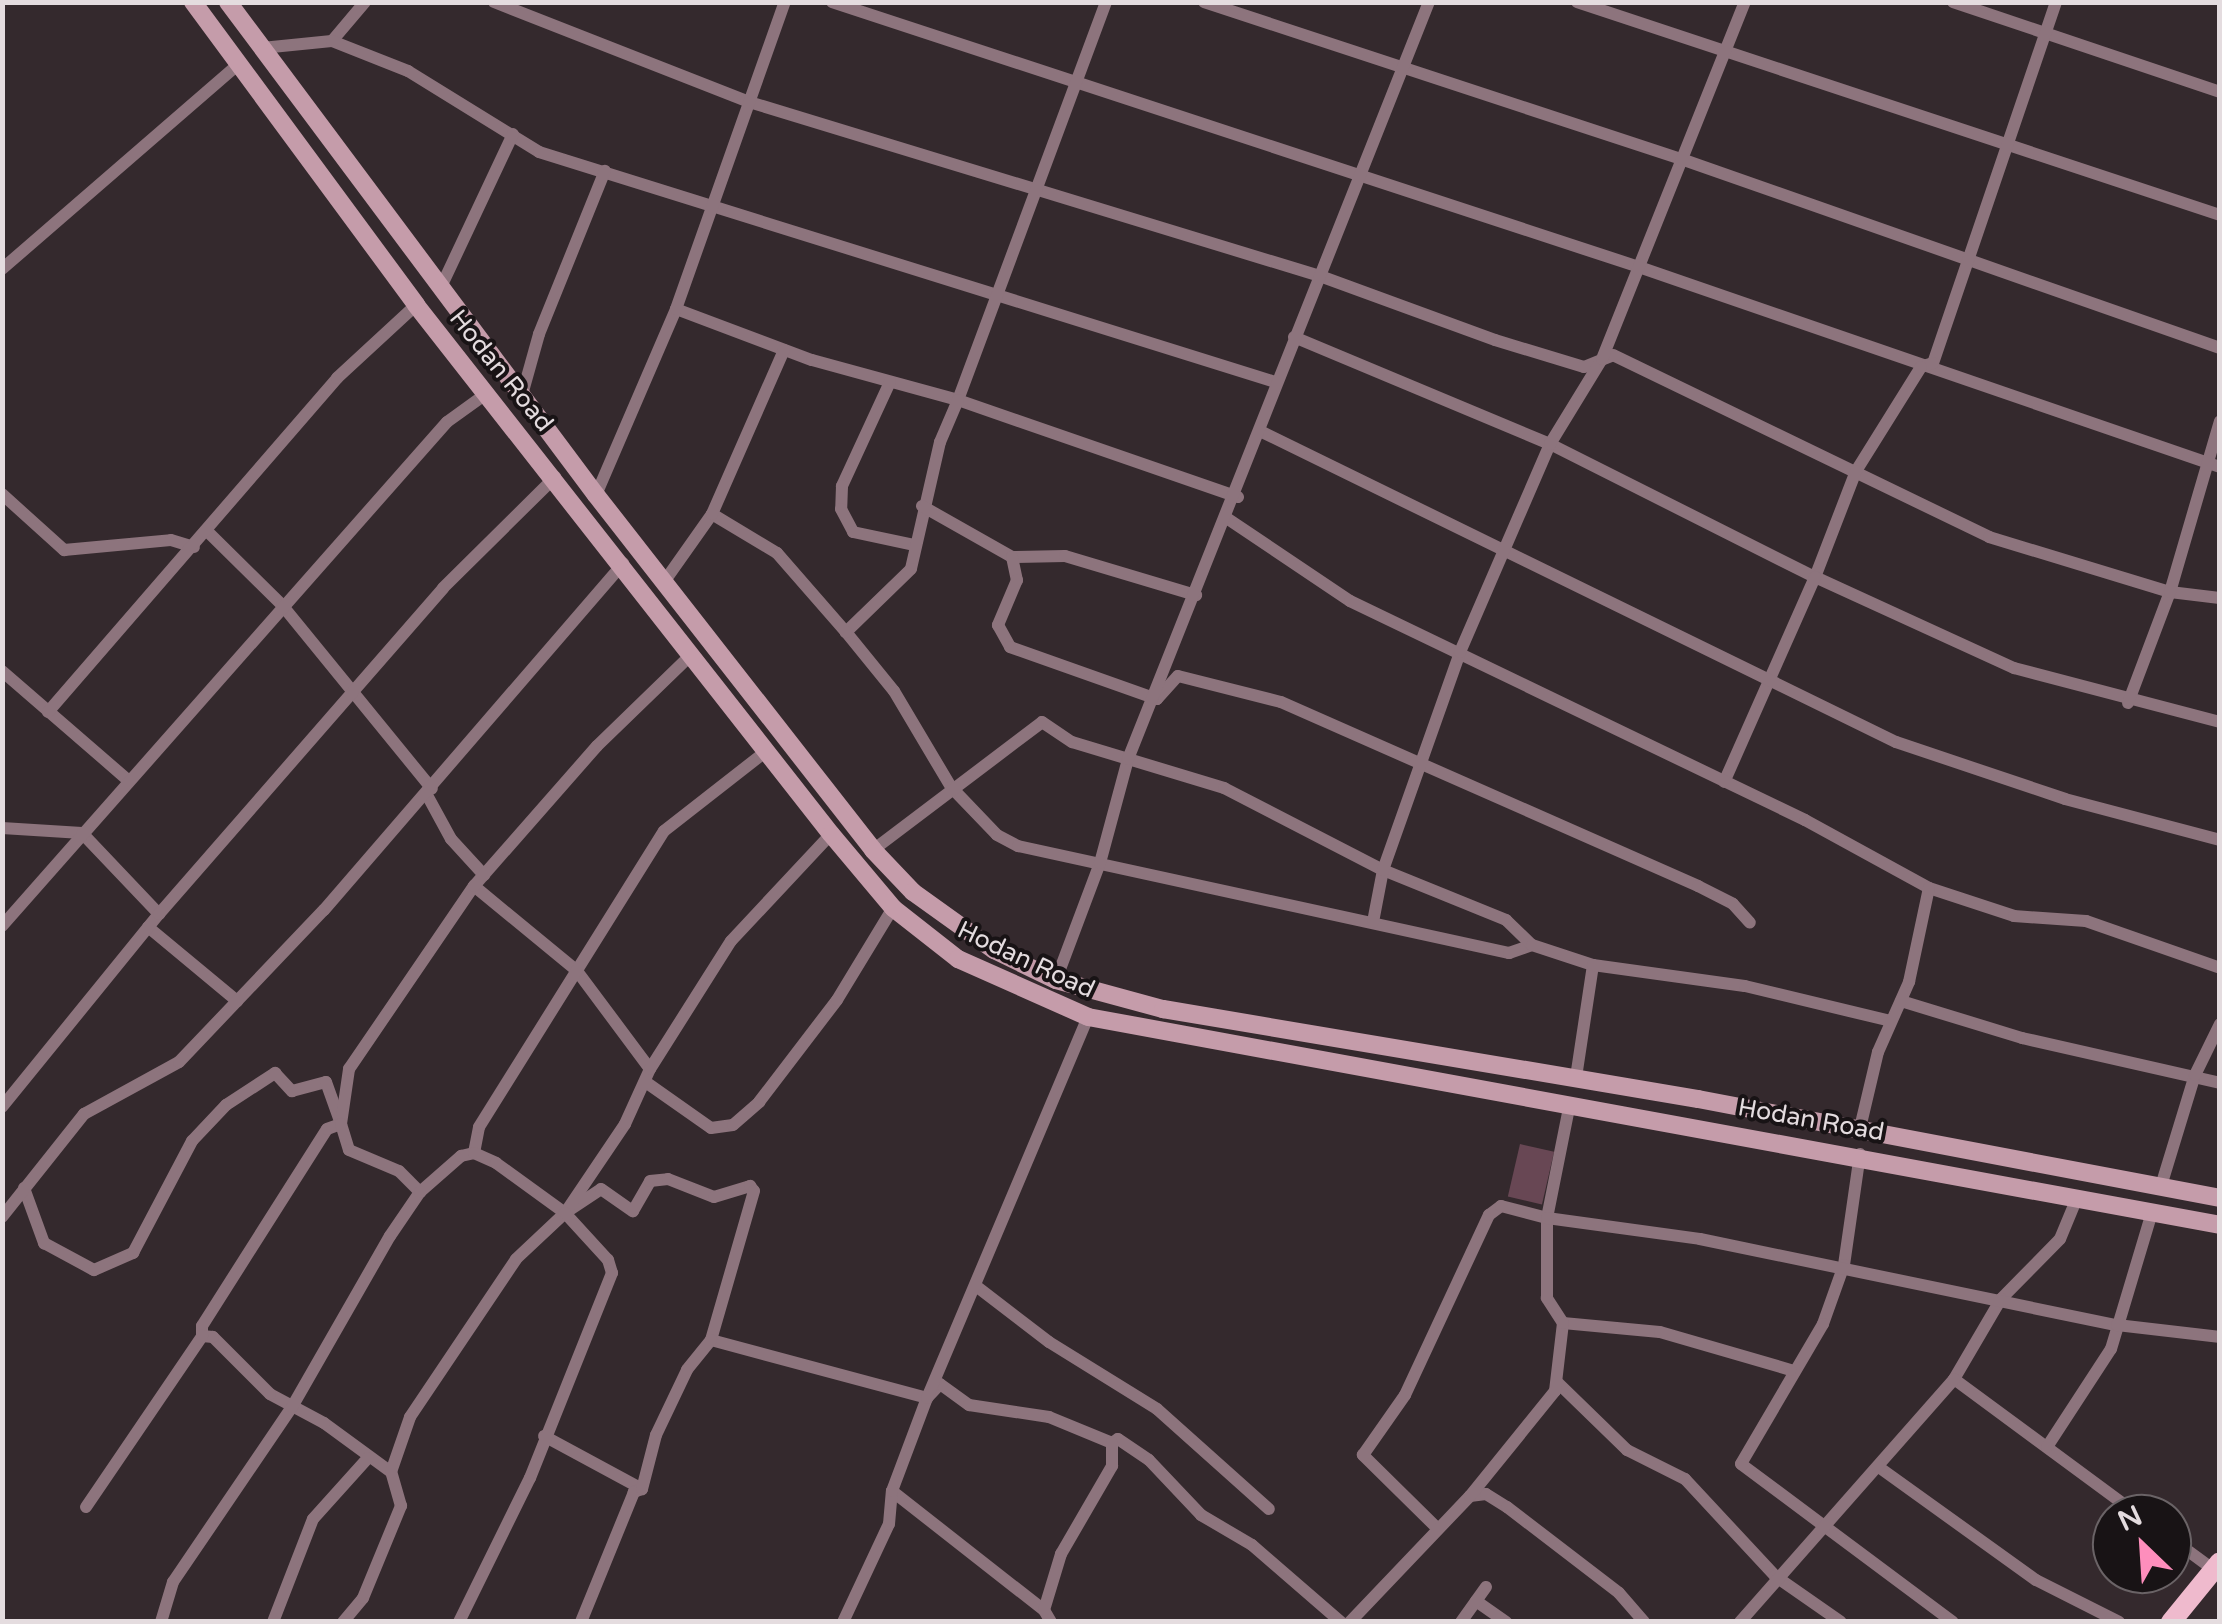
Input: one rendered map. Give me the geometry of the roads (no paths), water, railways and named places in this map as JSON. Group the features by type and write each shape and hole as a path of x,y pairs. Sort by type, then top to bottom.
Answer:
{"main road":[{"name":"Hodan Road","path":"193,2 416,305 623,562 765,752 893,908 958,959 1088,1017 1860,1154 2220,1225"},
{"name":"Hodan Road","path":"228,2 596,495 873,850 944,918 1056,980 1163,1009 1860,1128 2220,1198"},
{"path":"2170,1622 2217,1566"}],"street":[{"path":"332,41 364,2"},
{"path":"494,2 746,101 1320,276 1561,360 1584,367 1613,355 1988,537 2170,592 2220,598"},
{"path":"596,495 676,309 746,101 785,2"},
{"path":"832,2 1639,267 2220,467"},
{"path":"846,632 911,569 922,506 958,400 1106,2"},
{"path":"1204,2 1404,72 1684,160 2220,348"},
{"path":"1056,980 1100,863 1128,760 1238,497 1275,382 1362,176 1429,2"},
{"path":"1577,2 2220,214"},
{"path":"1373,922 1383,870 1424,765 1460,652 1550,444 1602,359 1729,53 1745,2"},
{"path":"1952,2 2220,92"},
{"path":"1724,782 1772,685 1856,471 1921,367 1932,363 2056,2"},
{"path":"262,48 332,41 408,71 540,152 1275,382"},
{"path":"2,270 240,62"},
{"path":"441,287 513,134"},
{"path":"522,395 539,334 605,171"},
{"path":"48,712 208,532 337,378 416,305"},
{"path":"676,309 784,350 958,400 1238,497"},
{"path":"1294,338 1550,444 1815,577 2014,668 2128,703 2220,722"},
{"path":"664,582 712,514 784,350"},
{"path":"890,382 842,486 841,509 853,532 914,545"},
{"path":"2,926 282,605 448,422 487,393"},
{"path":"2128,703 2170,592 2204,462 2220,421"},
{"path":"1260,431 1772,685 1943,762 2220,840"},
{"path":"2,1107 148,927 444,588 555,477"},
{"path":"2,494 64,550 171,540 194,548"},
{"path":"922,506 1012,557 1065,556 1196,595"},
{"path":"712,514 777,553 894,691 951,787 997,835 1018,846 1510,953 1532,945"},
{"path":"1228,519 1317,582 1930,888 2014,916 2086,921 2220,968"},
{"path":"208,532 282,605 429,792 451,839 479,880 577,971 648,1076 711,1128 732,1125 759,1102 836,1000 893,908"},
{"path":"1012,557 1016,580 998,625 1010,647 1157,698"},
{"path":"2,1217 84,1114 179,1062 237,1001 429,792 623,562"},
{"path":"341,1124 349,1069 479,880 597,746 692,654"},
{"path":"2,671 128,780"},
{"path":"1157,698 1178,676 1239,689 1424,765 1698,886 1734,904 1750,923"},
{"path":"873,850 951,787 1042,722 1072,742 1224,788 1383,870 1506,920 1532,945 1593,964 1745,986 1891,1021"},
{"path":"474,1153 479,1126 664,831 765,752"},
{"path":"2,828 82,833 160,914"},
{"path":"565,1213 731,941 831,834"},
{"path":"1860,1128 1930,888"},
{"path":"148,927 237,1001"},
{"path":"1576,1078 1593,964"},
{"path":"1900,1001 2022,1038 2220,1082"},
{"path":"843,1622 889,1524 892,1491 928,1398 1088,1017"},
{"path":"2161,1186 2195,1075 2220,1024"},
{"path":"24,1188 44,1243 94,1270 133,1253 192,1141 226,1105 275,1072 292,1091 326,1082 349,1150 399,1171 420,1192"},
{"path":"1350,1622 1436,1527 1470,1496 1557,1382 1563,1323 1547,1298 1547,1218 1570,1103"},
{"path":"86,1506 202,1336 222,1289 327,1130 341,1124"},
{"path":"162,1622 172,1582 292,1407 420,1192 441,1170 474,1153"},
{"path":"459,1622 612,1274 608,1260 565,1213 512,1172 474,1153"},
{"path":"1860,1154 1844,1265 1823,1324 1791,1370 1741,1464 1830,1525 1953,1622"},
{"path":"343,1622 362,1598 401,1506 391,1472 410,1417 516,1258 565,1213 601,1189 634,1211 650,1181 668,1179 714,1197 750,1186 754,1203 717,1302 710,1340 686,1370 656,1435 642,1489"},
{"path":"1740,1622 1775,1576 1830,1525 1954,1379 2001,1299 2060,1238 2078,1198"},
{"path":"1436,1527 1363,1455 1404,1395 1489,1215 1502,1206 1547,1218 1844,1265 2117,1325 2220,1337"},
{"path":"2048,1447 2111,1349 2152,1212"},
{"path":"976,1286 1050,1342 1157,1409 1268,1509"},
{"path":"1563,1323 1660,1332 1791,1370"},
{"path":"202,1336 214,1336 270,1394 391,1472"},
{"path":"710,1340 928,1398"},
{"path":"1954,1379 2110,1494"},
{"path":"1557,1382 1627,1450 1685,1479 1775,1576 1841,1622"},
{"path":"928,1398 940,1384 969,1406 1072,1422 1112,1442"},
{"path":"544,1436 642,1489"},
{"path":"1112,1442 1118,1439 1135,1448 1200,1515 1252,1545 1341,1622"},
{"path":"892,1491 1048,1616 1061,1554 1112,1466 1112,1442"},
{"path":"273,1622 312,1519 368,1458"},
{"path":"1880,1468 2036,1580 2119,1622"},
{"path":"581,1622 634,1492 642,1489"},
{"path":"1470,1496 1486,1494 1507,1507 1620,1592 1644,1622"},
{"path":"2192,1552 2217,1566"},
{"path":"1461,1622 1486,1587"},
{"path":"1476,1600 1506,1622"}]}
